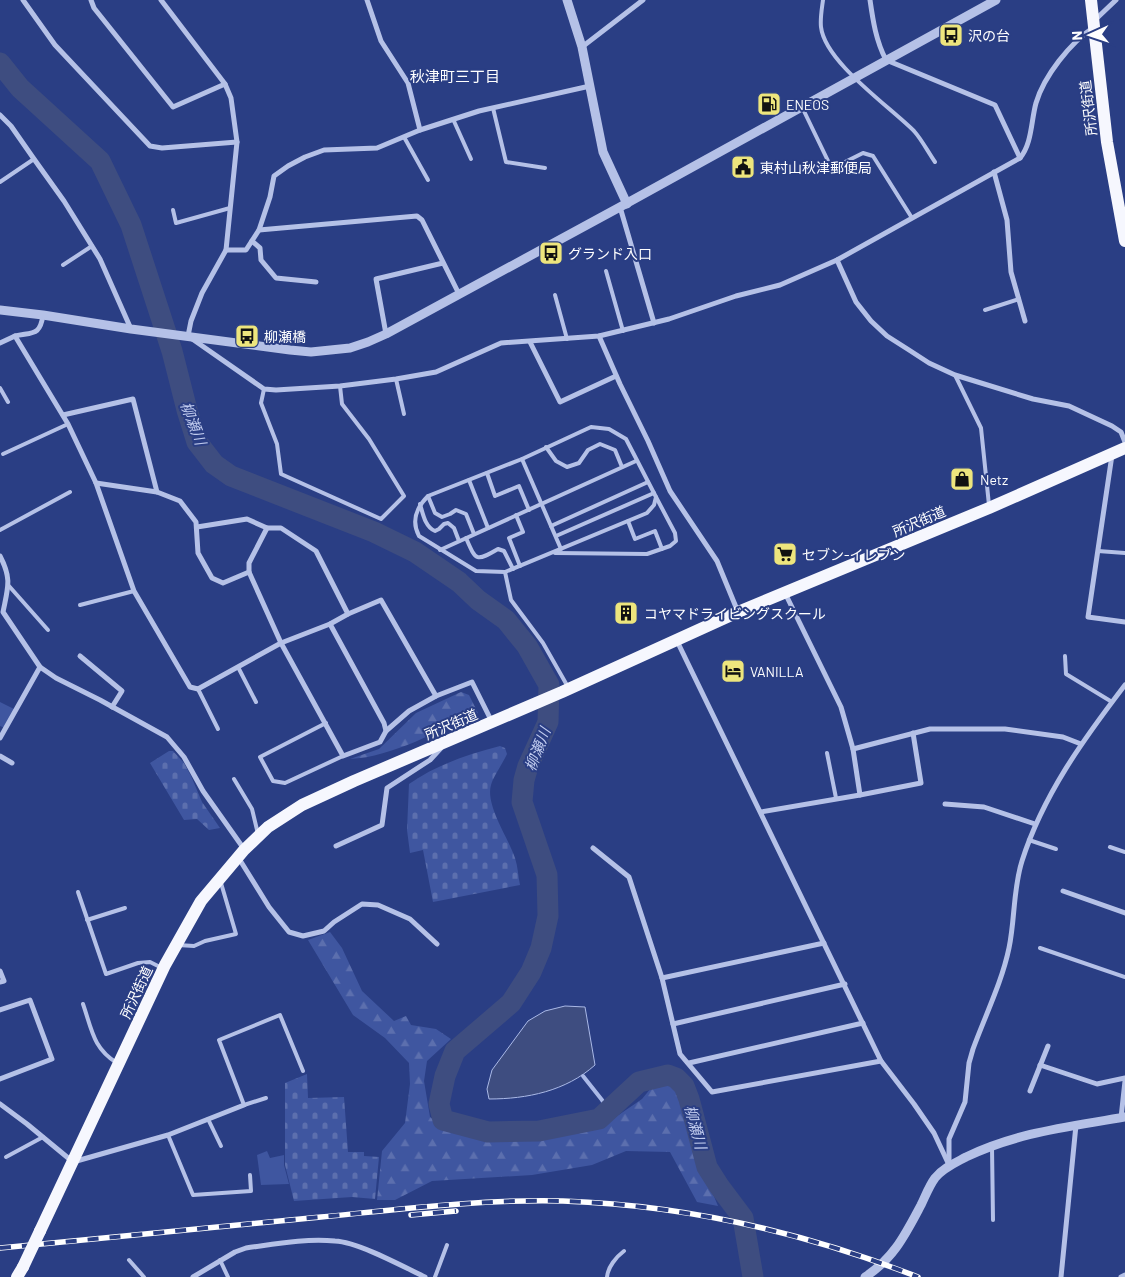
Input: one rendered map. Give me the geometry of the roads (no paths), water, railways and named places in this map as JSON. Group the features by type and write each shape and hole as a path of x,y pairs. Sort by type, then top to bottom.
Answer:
{"main road":[{"name":"所沢街道","path":"1091,0 1107,142 1125,240"},
{"name":"所沢街道","path":"20,1272 163,968 201,900 241,853 268,827 302,805 492,723 738,612 989,508 1125,448"}],"street":[{"path":"24,0 55,45 150,146 162,148 237,142"},
{"path":"91,0 94,8 173,107 224,84"},
{"path":"160,0 224,84 231,98 237,142 226,250 202,292 187,336"},
{"path":"367,0 381,41 408,83 420,130"},
{"path":"567,0 582,47 603,152 624,205 654,323"},
{"path":"632,0 634,6"},
{"path":"582,47 642,0"},
{"path":"870,0 879,46 886,60 995,105 1020,158"},
{"path":"0,310 311,352 350,348 386,334 459,295 996,0"},
{"path":"187,336 264,390 340,386 436,372 501,344 599,336 623,331 654,323 736,296 780,285 837,260 1020,158 1026,152 1037,102 1049,75 1116,0"},
{"path":"226,250 246,250 259,230 270,197 274,176 305,157 324,150 378,148 420,130 453,119 590,86"},
{"path":"0,115 11,126 92,246 133,329"},
{"path":"994,172 1007,220 1011,272 1025,321"},
{"path":"259,230 416,216 422,220 459,295"},
{"path":"252,241 260,248 261,260 276,278 316,282"},
{"path":"837,260 856,302 871,321 887,336 908,350 929,363 955,375 1033,399 1069,406 1112,426 1121,432 1125,442"},
{"path":"386,334 376,279 443,264"},
{"path":"0,344 14,336 38,331 42,326 43,315"},
{"path":"14,336 68,424 96,483 134,591 190,687 198,689 280,644 330,624 381,600 436,696"},
{"path":"599,336 670,491 717,561 738,612"},
{"path":"530,342 560,402 616,376"},
{"path":"63,415 133,399 157,492"},
{"path":"1112,453 1088,617 1125,622"},
{"path":"96,483 157,492 180,501 196,522 198,553 212,578 222,583 249,572"},
{"path":"197,527 248,519 267,528 281,528 316,551 348,614"},
{"path":"267,528 249,563 249,572 280,644 343,756 380,742 386,731 409,710 436,696 472,682 492,723"},
{"path":"0,556 8,572 9,586 3,612 40,667 56,678 168,737 184,757 241,853 269,907 289,932 303,936 324,931 334,922 362,904 378,905 410,919 437,944"},
{"path":"785,593 841,707 853,749 860,795"},
{"path":"330,624 384,723 386,731"},
{"path":"677,640 881,1061 934,1133 949,1165"},
{"path":"80,656 122,691 112,707"},
{"path":"0,738 40,667"},
{"path":"949,1165 950,1139 965,1102 971,1056 1006,960 1021,864 1029,840 1046,801 1081,744 1125,685"},
{"path":"853,749 930,729 1006,729 1063,737 1081,744"},
{"path":"761,812 921,783 914,733"},
{"path":"336,846 382,825 387,788 430,760 447,742"},
{"path":"0,756 12,763"},
{"path":"945,804 984,806 1035,824"},
{"path":"593,848 629,878 662,978 680,1054 689,1062 712,1092 881,1061"},
{"path":"1063,891 1125,913"},
{"path":"662,978 824,943"},
{"path":"0,971 4,981 0,982"},
{"path":"673,1024 844,984"},
{"path":"0,1010 30,1000 52,1059 0,1079"},
{"path":"689,1062 863,1023"},
{"path":"1030,1091 1048,1046"},
{"path":"866,1277 891,1256 904,1237 934,1178 949,1165 992,1145 1024,1135 1123,1117 1125,1080 1097,1084 1040,1065"},
{"path":"0,1104 43,1136 73,1162 168,1135 244,1105"},
{"path":"1061,1277 1076,1125"},
{"path":"194,1277 220,1260 246,1248 320,1240 352,1244 425,1277"},
{"path":"1121,1277 1125,1275"}],"lane":[{"path":"823,0 821,28 826,41 838,60 854,78 915,132 935,162"},
{"path":"802,106 830,165 839,165 863,153 873,156 912,218"},
{"path":"493,108 506,162 545,168"},
{"path":"453,119 471,160"},
{"path":"404,137 428,180"},
{"path":"0,182 34,159"},
{"path":"173,210 176,223 230,208"},
{"path":"63,265 92,246"},
{"path":"606,271 623,331"},
{"path":"555,295 567,339"},
{"path":"985,310 1019,299"},
{"path":"955,375 981,428 989,508"},
{"path":"396,379 404,414"},
{"path":"264,390 261,403 276,444 281,474 381,519 404,496 369,439 342,404 340,386"},
{"path":"0,388 8,402"},
{"path":"3,454 68,424"},
{"path":"552,553 647,554 670,546 676,541 675,533 626,439 609,429 591,427 546,448 428,496 420,504 415,521 415,529 424,540 476,571 505,572 647,513 654,505 655,495"},
{"path":"546,448 556,461 567,467 579,463 588,450 600,444 615,450 622,467"},
{"path":"522,458 561,549"},
{"path":"440,550 636,461"},
{"path":"486,473 495,496 519,486 529,510"},
{"path":"469,480 488,528"},
{"path":"551,526 648,482"},
{"path":"0,530 70,492"},
{"path":"556,536 655,495"},
{"path":"428,496 435,513 442,517 456,510 466,514 474,534"},
{"path":"420,504 427,526 435,531 448,523 454,528 459,541"},
{"path":"516,515 523,532 509,538 520,566"},
{"path":"628,521 635,539 655,531 662,549"},
{"path":"466,538 472,553 476,557 483,558 498,549 504,551 513,569"},
{"path":"1098,551 1125,553"},
{"path":"505,572 511,600 543,643 566,690"},
{"path":"9,586 48,630"},
{"path":"80,605 134,591"},
{"path":"1065,656 1066,674 1112,702"},
{"path":"238,667 256,702"},
{"path":"198,689 218,730"},
{"path":"326,723 260,757 273,780 285,783 343,756"},
{"path":"827,753 836,798"},
{"path":"234,778 252,809 258,837"},
{"path":"1029,840 1056,849"},
{"path":"1110,847 1125,852"},
{"path":"176,945 194,946 205,940 236,934 220,878"},
{"path":"78,892 106,974 138,963 150,962 163,968"},
{"path":"87,920 125,908"},
{"path":"1040,948 1125,977"},
{"path":"83,1004 98,1046 106,1056 119,1065"},
{"path":"266,1098 244,1105 219,1040 280,1015 303,1071"},
{"path":"208,1119 221,1146"},
{"path":"168,1135 193,1194 251,1191 250,1175"},
{"path":"6,1157 43,1136"},
{"path":"992,1145 993,1220"},
{"path":"435,1277 447,1245"},
{"path":"607,1277 608,1270 620,1254 624,1252"},
{"path":"130,1260 144,1277"},
{"path":"220,1260 228,1277"}],"waterway":[{"name":"柳瀬川","path":"0,63 20,88 100,161 131,225 172,351 197,442 214,464 231,476 374,532 415,552 459,582 478,600 506,620 527,646 549,685 548,722 528,766 524,780 522,802 547,875 548,916 541,948 531,972 511,1003 455,1051 445,1076 439,1104 443,1120 488,1132 539,1131 599,1119 639,1082 668,1075 676,1078 684,1086 689,1099 707,1167 743,1218 753,1277"},
{"path":"583,1076 602,1100 608,1111"}],"railway":[{"path":"0,1248 442,1205 563,1201 654,1208 744,1224 832,1247 918,1277"},
{"path":"411,1215 456,1211"}],"place":[{"name":"沢の台","path":"951,35"},
{"name":"ENEOS","path":"769,104"},
{"name":"東村山秋津郵便局","path":"743,167"},
{"name":"グランド入口","path":"551,253"},
{"name":"柳瀬橋","path":"247,336"},
{"name":"Netz","path":"962,479"},
{"name":"セブン-イレブン","path":"785,554"},
{"name":"コヤマドライビングスクール","path":"626,613"},
{"name":"VANILLA","path":"733,671"}],"district":[{"name":"秋津町三丁目","path":"455,76"}]}
